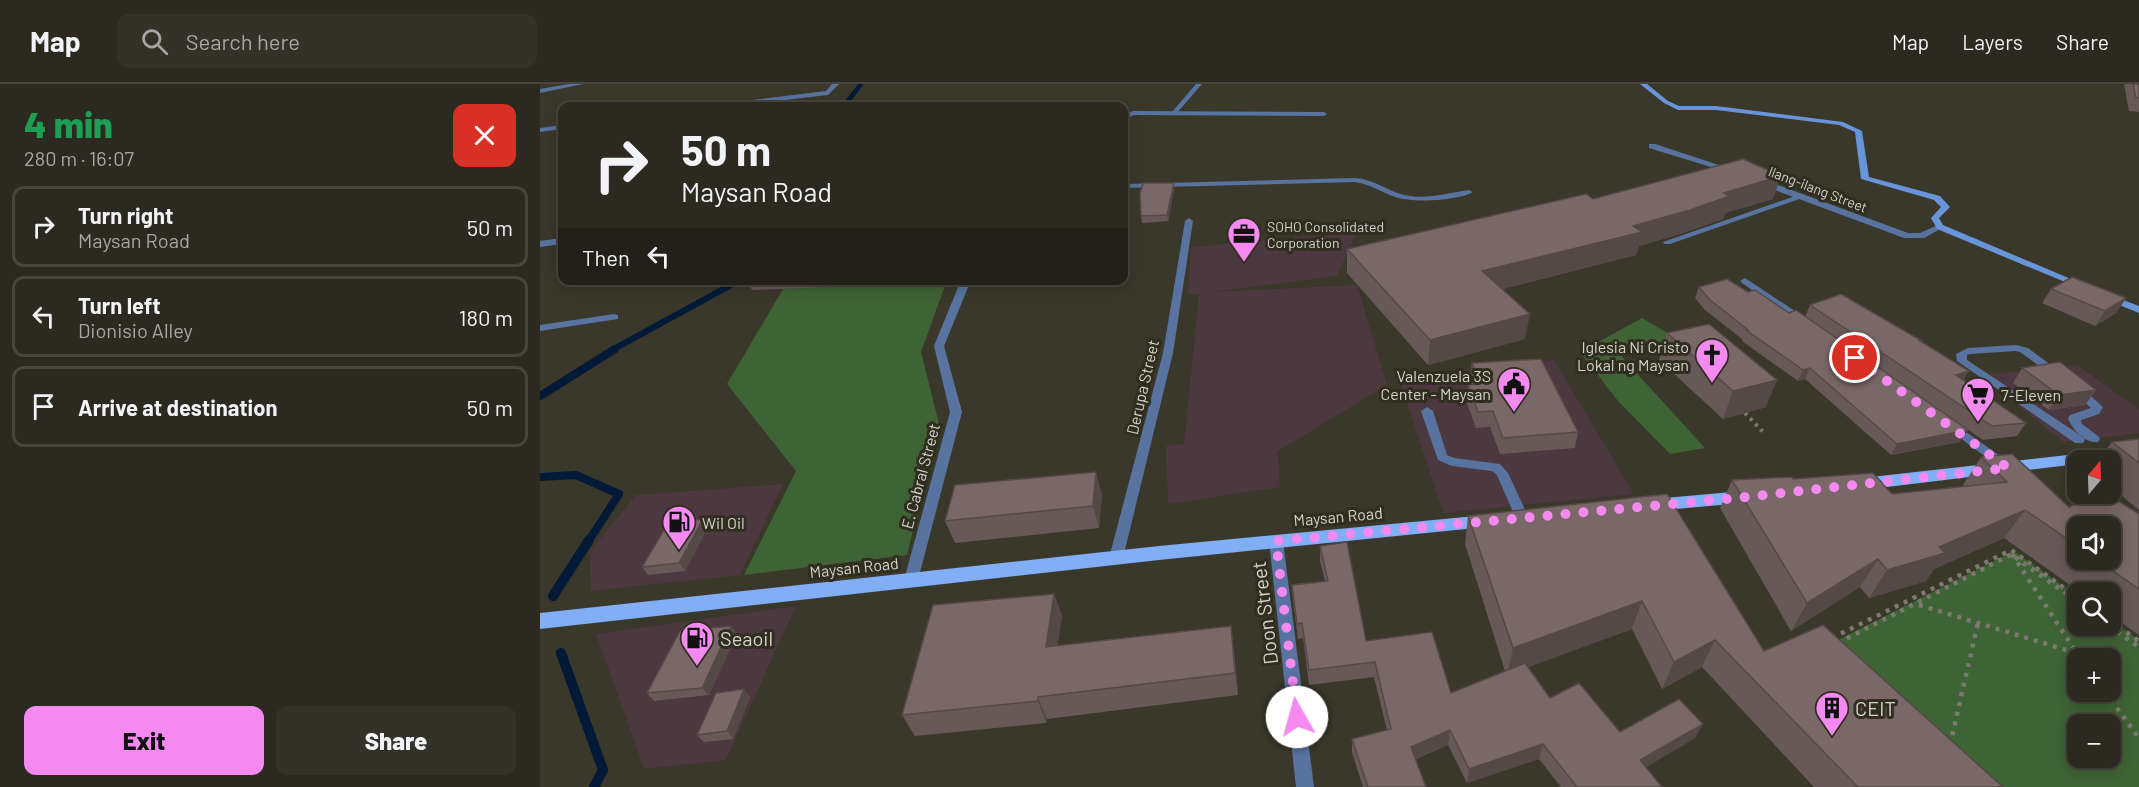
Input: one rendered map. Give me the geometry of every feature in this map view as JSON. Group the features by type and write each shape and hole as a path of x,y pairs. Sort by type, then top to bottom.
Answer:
{"main road":[{"path":"1847,486 2139,452"},
{"path":"1637,507 1763,495"},
{"name":"Maysan Road","path":"540,621 1276,541 1542,516"}],"street":[{"path":"540,91 580,84"},
{"path":"753,102 828,93 836,84"},
{"path":"1174,114 1199,84"},
{"name":"Ilang-ilang Street","path":"1643,84 1666,102 1678,108 1716,108 1772,114 1841,123 1852,127 1858,131 1864,177 1872,182 1937,198 1946,207 1935,218 1940,227 1921,236 1907,236 1760,181"},
{"path":"1128,114 1324,114"},
{"path":"540,130 558,128"},
{"path":"1652,146 1737,173"},
{"path":"1128,186 1355,180 1370,182 1396,195 1413,198 1469,192"},
{"path":"1667,242 1801,197"},
{"name":"Derupa Street","path":"1116,558 1168,352 1189,221"},
{"path":"1940,227 2085,288"},
{"path":"540,244 558,242"},
{"path":"1745,280 1812,328"},
{"name":"E. Cabral Street","path":"911,580 956,412 939,346 964,285"},
{"path":"2096,292 2139,310"},
{"path":"540,328 614,317"},
{"path":"2079,440 1962,361 1961,354 1968,351 2010,347 2024,350 2072,385 2097,407 2095,411 2073,418 2077,426 2094,439"},
{"path":"1427,411 1442,457 1452,462 1496,467 1502,473 1522,518"},
{"path":"1946,422 2008,468"},
{"name":"Doon Street","path":"1276,541 1305,787"}],"path":[{"path":"1745,413 1764,433"},
{"path":"1821,644 2011,550 2067,590"},
{"path":"2012,554 2067,594"},
{"path":"1833,646 2012,554"},
{"path":"2012,554 2073,648"},
{"path":"1918,604 2067,650"},
{"path":"1950,747 1978,623"},
{"path":"2121,629 2139,642"},
{"path":"2121,634 2139,647"},
{"path":"2112,702 2139,738"}],"shaded area":[{"path":"1357,232 1337,276 1211,292 1357,285 1387,385 1278,451 1280,487 1168,504 1166,446 1184,444 1199,294 1188,294 1191,247"},
{"path":"1554,360 1634,494 1443,513 1399,378"},
{"path":"2077,365 2139,409 2139,433 2063,442 1981,375"},
{"path":"783,484 740,575 591,591 590,551 636,495"},
{"path":"796,606 726,760 644,769 596,634"}],"green space":[{"path":"945,285 921,352 939,424 907,555 744,575 796,471 727,384 783,289"},
{"path":"1642,318 1681,341 1629,351 1622,357 1705,448 1670,454 1618,401 1580,352"},
{"path":"2014,551 2067,589 2067,636 2121,636 2121,627 2139,640 2139,787 1963,787 1816,651"}],"building":[{"path":"2133,84 2139,84 2139,98 2136,98"},
{"path":"1743,159 1781,176 1724,193 1730,196 1690,210 1633,226 1642,232 1482,271 1530,314 1430,340 1347,249 1586,194 1593,199"},
{"path":"1143,183 1174,183 1167,215 1141,216 1140,193"},
{"path":"2072,277 2126,298 2105,311 2051,289"},
{"path":"1727,279 1748,292 1755,290 1789,313 1796,310 1968,430 1897,444 1810,368 1803,370 1746,330 1748,330 1709,299 1699,287"},
{"path":"1841,294 1969,371 1956,375 2026,423 1992,426 1810,305"},
{"path":"1709,324 1777,380 1733,391 1667,333"},
{"name":"Valenzuela 3S Center - Maysan","path":"1541,359 1578,432 1503,438 1493,411 1478,412 1468,385 1480,384 1472,363"},
{"path":"2060,362 2096,390 2059,395 2022,368"},
{"path":"2139,439 2139,463 2112,442"},
{"path":"2012,454 2069,507 2075,504 2121,503 2139,514 2139,589 2111,570 2121,570 2121,516 2067,516 2067,539 2025,510 1939,547 1945,553 1887,570 1878,559 1807,603 1732,480 1792,477 1793,479 1873,473 1892,494 2007,482 1981,457"},
{"path":"1096,472 1093,506 945,521 955,485"},
{"path":"1667,494 1764,651 1823,625 2003,787 1858,787 1715,640 1674,662 1642,601 1513,648 1468,516"},
{"path":"703,519 679,563 642,567 668,523"},
{"path":"1347,542 1366,641 1432,632 1451,693 1525,663 1550,698 1579,683 1620,732 1679,699 1703,724 1640,760 1662,787 1577,787 1543,744 1469,769 1450,730 1411,747 1426,787 1368,787 1352,739 1391,729 1375,662 1309,670 1302,623 1297,624 1292,585 1328,581 1320,546"},
{"path":"1054,594 1046,647 1231,626 1235,673 1038,697 1038,701 902,715 933,605"},
{"name":"Seaoil","path":"731,626 702,688 647,693 680,631"},
{"path":"744,689 727,731 697,735 716,693"}],"waterway":[{"path":"847,102 861,84"},
{"path":"612,350 731,285"},
{"path":"540,396 615,349"},
{"path":"540,477 576,475 619,494 588,542"},
{"path":"553,596 589,540"},
{"path":"561,653 603,770 594,787"}],"place":[{"name":"SOHO Consolidated Corporation","path":"1244,263"},
{"name":"Iglesia Ni Cristo Lokal ng Maysan","path":"1712,384"},
{"name":"Valenzuela 3S Center - Maysan","path":"1514,413"},
{"name":"7-Eleven","path":"1978,423"},
{"name":"Wil Oil","path":"679,551"},
{"name":"Seaoil","path":"697,667"},
{"name":"CEIT","path":"1832,737"}],"route":[{"path":"1297,717 1276,541 1737,498 2008,468 1855,358"}]}
